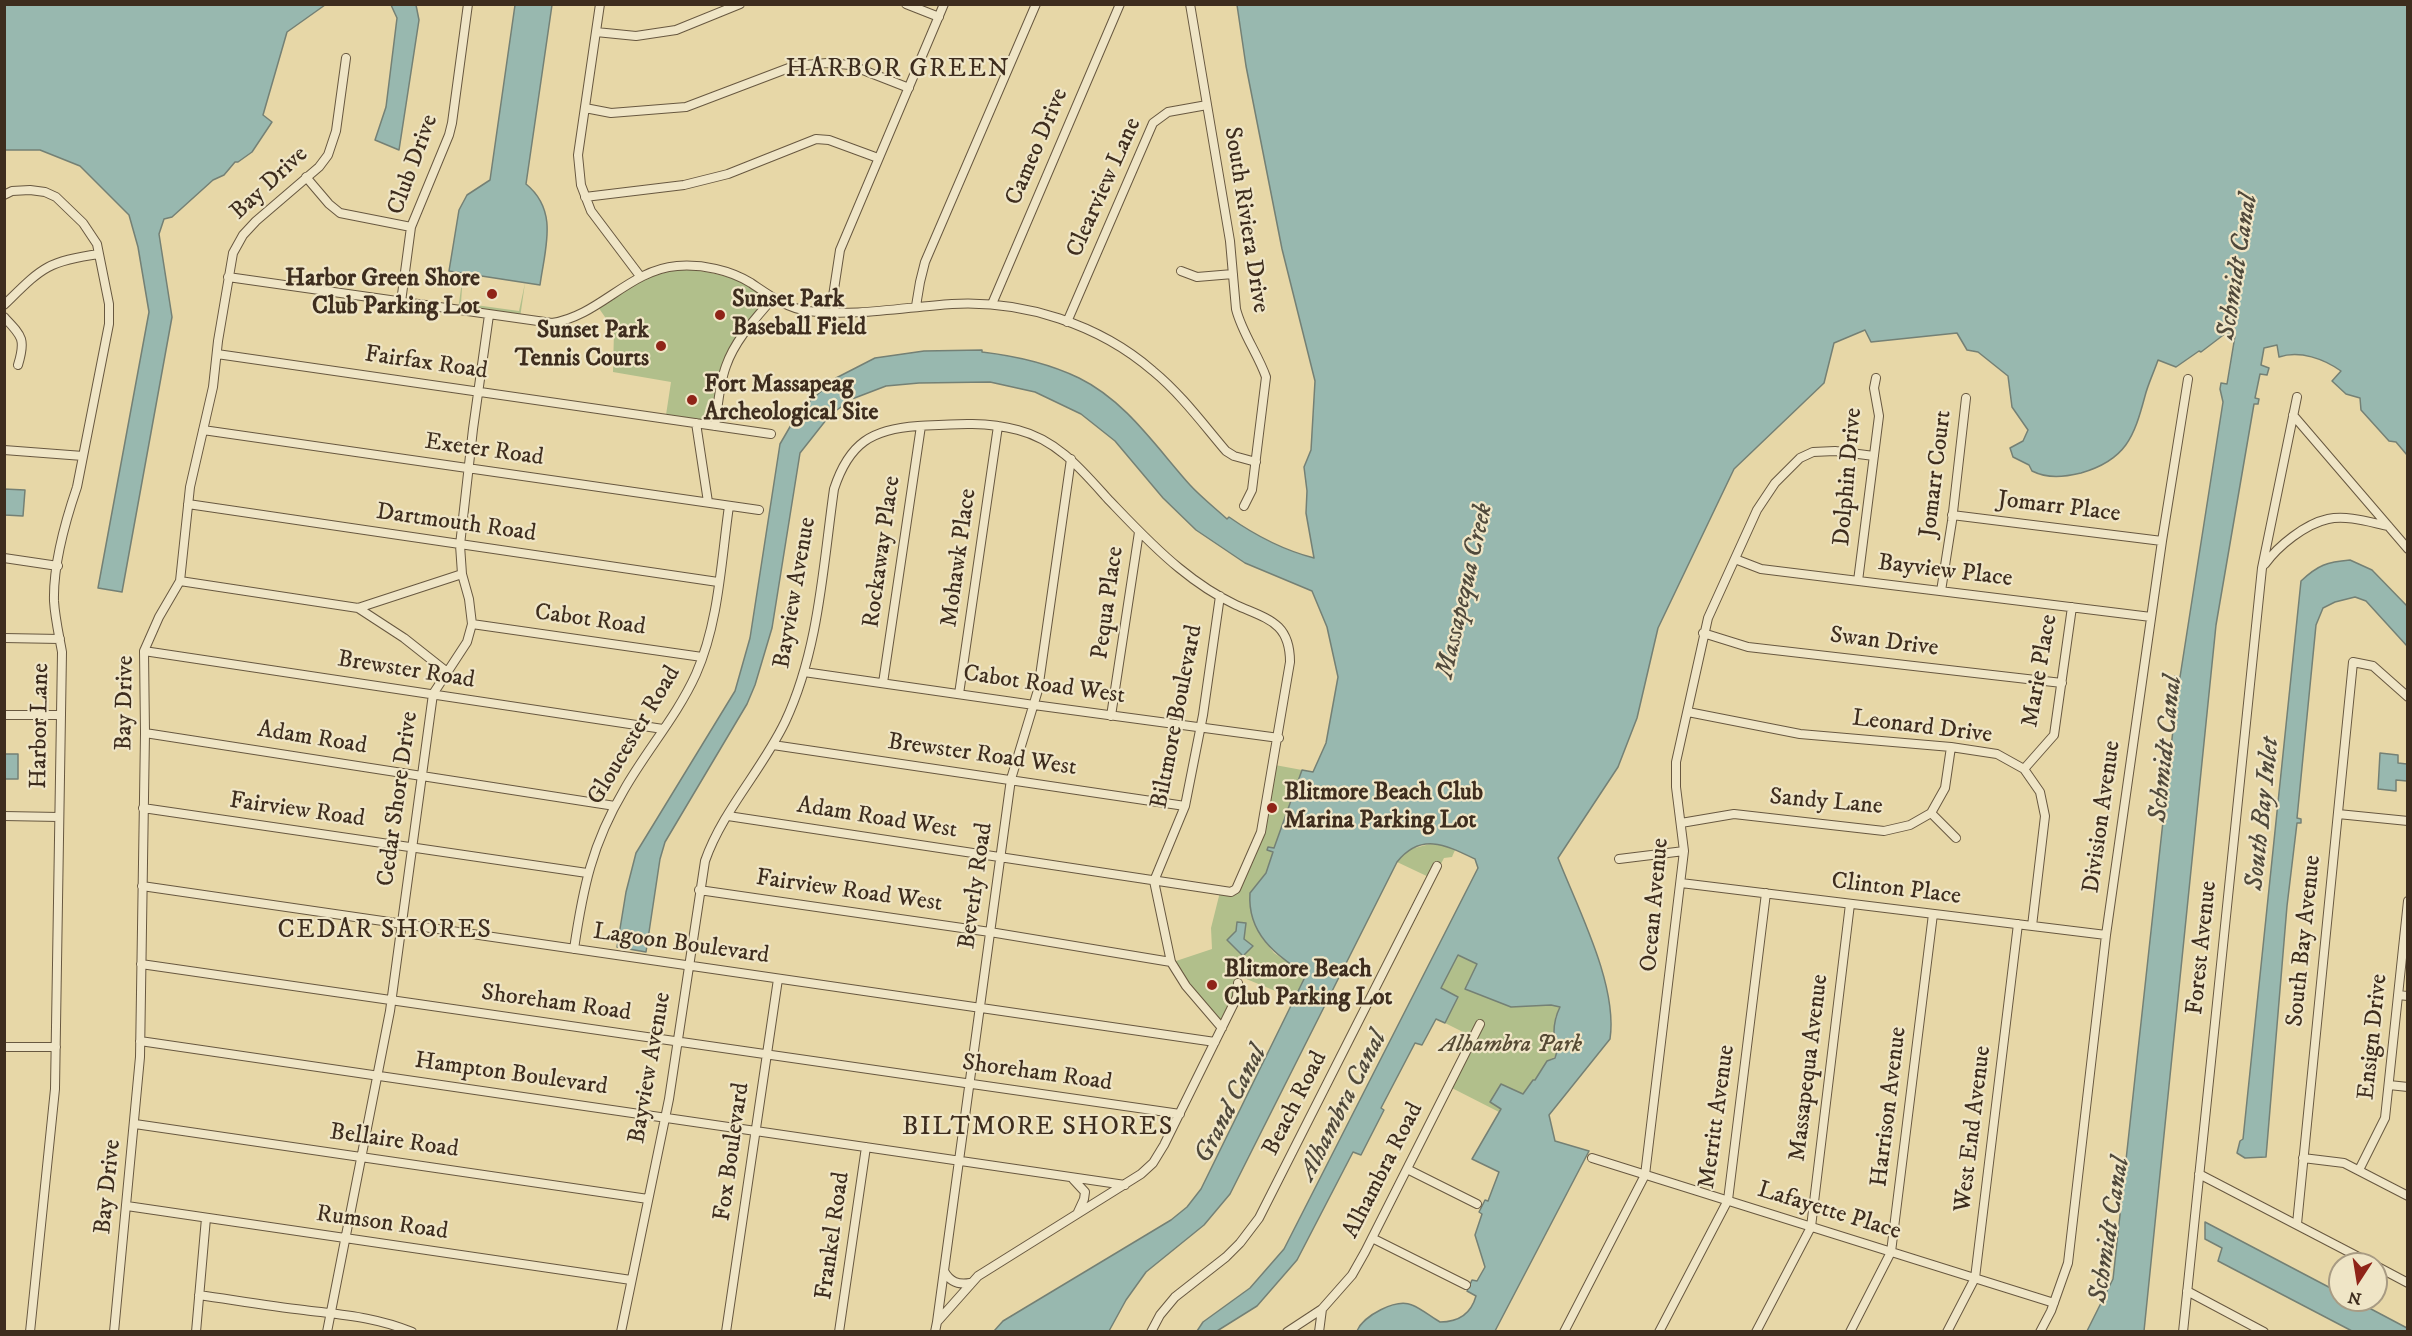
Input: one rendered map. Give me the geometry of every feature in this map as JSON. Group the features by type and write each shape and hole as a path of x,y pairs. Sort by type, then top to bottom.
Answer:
{"street":[{"name":"Club Drive","path":"401,302 411,227 449,135 468,4"},
{"path":"600,4 578,155 581,185 591,211 640,276"},
{"path":"596,32 636,36 676,30 740,4"},
{"path":"906,4 939,17"},
{"path":"835,313 833,296 840,250 944,4"},
{"path":"916,306 926,262 1036,4"},
{"name":"Cameo Drive","path":"992,304 1120,4"},
{"name":"South Riviera Drive","path":"1190,4 1230,241 1238,320 1262,364 1266,377 1252,490 1244,506"},
{"name":"Bay Drive","path":"114,1332 135,1124 140,1041 145,733 144,651 159,617 180,581 190,487 213,387 233,253 243,235 324,161 332,146 336,131 346,58"},
{"path":"585,108 611,113 686,106 794,66 827,63 850,65 909,88"},
{"name":"Clearview Lane","path":"1067,322 1153,123 1168,111 1207,105"},
{"path":"585,197 684,185 728,174 816,139 829,140 878,158"},
{"path":"306,177 329,204 340,213 411,227"},
{"name":"Harbor Lane","path":"4,195 12,191 45,192 56,197 93,235 99,254 109,313 77,487 69,511 58,566 54,600 60,639 61,715 55,1089 30,1332"},
{"path":"4,305 35,275 49,265 99,254"},
{"path":"228,278 543,323 559,322 584,312 640,276 679,266 709,267 749,282 773,298 798,310 835,313 916,306 992,304 1042,313 1103,336 1134,356 1174,391 1226,451 1234,456 1256,462"},
{"path":"1181,272 1197,277 1233,274"},
{"path":"715,426 721,386 729,359 739,339 773,298"},
{"path":"472,624 470,599 462,574 460,545 489,315"},
{"path":"4,317 22,338 23,351 18,365"},
{"name":"Fairfax Road","path":"217,354 771,434"},
{"name":"Dolphin Drive","path":"1858,581 1879,416 1874,388 1876,378"},
{"name":"Division Avenue","path":"2052,1307 2068,1263 2106,935 2162,541 2188,379"},
{"name":"Forest Avenue","path":"2183,1332 2262,568 2297,397"},
{"name":"Jomarr Court","path":"1941,591 1966,398"},
{"path":"2294,415 2408,549"},
{"path":"696,423 708,502"},
{"name":"Bayview Avenue","path":"621,1332 664,1117 699,890 710,849 773,745 793,704 804,672 813,630 834,489 840,471 855,450 876,434 895,428 971,423 1018,430 1040,438 1057,447 1071,459 1139,532 1179,568 1220,596 1271,620 1281,629 1288,640 1290,662 1279,738 1261,832 1233,892"},
{"name":"Rockaway Place","path":"883,683 921,426"},
{"name":"Mohawk Place","path":"959,694 998,426"},
{"name":"Exeter Road","path":"203,430 759,510"},
{"path":"4,450 83,456"},
{"name":"Ocean Avenue","path":"1564,1332 1646,1175 1684,851 1675,775 1703,633 1764,498 1775,483 1800,458 1822,450 1874,456"},
{"name":"Beverly Road","path":"937,1322 1011,779 1038,690 1071,459"},
{"name":"Dartmouth Road","path":"188,504 718,582"},
{"name":"Gloucester Road","path":"574,949 587,873 600,837 615,806 685,696 702,657 714,618 729,506"},
{"name":"Jomarr Place","path":"1952,515 2162,541"},
{"path":"2262,568 2277,548 2301,532 2328,519 2355,519 2388,526"},
{"name":"Pequa Place","path":"1112,716 1139,532"},
{"path":"4,558 58,566"},
{"name":"Bayview Place","path":"1735,559 1761,569 2151,617"},
{"path":"358,608 462,574"},
{"path":"180,581 358,608 404,638 447,672"},
{"name":"Biltmore Boulevard","path":"1154,881 1185,806 1200,727 1220,596"},
{"name":"Marie Place","path":"2024,769 2054,735 2072,607"},
{"name":"Cabot Road","path":"472,624 702,657"},
{"name":"Cedar Shore Drive","path":"327,1332 392,1000 433,694 466,642 472,624"},
{"name":"Swan Drive","path":"1703,633 1748,647 2062,683"},
{"path":"4,638 60,639"},
{"name":"Brewster Road","path":"144,651 663,729"},
{"name":"South Bay Avenue","path":"2297,1224 2353,662 2373,666 2408,697"},
{"name":"Cabot Road West","path":"804,672 1279,738"},
{"name":"Leonard Drive","path":"1688,712 1800,734 1951,747 1997,754 2024,769 2040,792 2045,816 2032,926"},
{"path":"4,715 61,715"},
{"name":"Adam Road","path":"145,733 615,806"},
{"name":"Brewster Road West","path":"773,745 1185,806"},
{"path":"1951,747 1945,788 1931,813 1956,838"},
{"name":"Fairview Road","path":"143,808 587,873"},
{"name":"Sandy Lane","path":"1682,823 1734,814 1884,831 1910,825 1931,813"},
{"path":"2338,814 2408,821"},
{"path":"4,816 59,817"},
{"name":"Adam Road West","path":"728,816 1233,892"},
{"path":"1619,860 1684,851"},
{"name":"Beach Road","path":"1151,1332 1160,1315 1175,1297 1226,1257 1245,1238 1259,1218 1437,866"},
{"path":"1154,881 1171,962 1186,986 1222,1028"},
{"name":"Clinton Place","path":"1681,883 2106,935"},
{"name":"Lagoon Boulevard","path":"142,886 1215,1042"},
{"name":"Fairview Road West","path":"699,890 990,932 1171,962"},
{"name":"Merritt Avenue","path":"1659,1332 1728,1200 1766,893"},
{"name":"Ensign Drive","path":"2359,1170 2385,1119 2407,903"},
{"name":"Massapequa Avenue","path":"1756,1332 1811,1227 1850,904"},
{"name":"Harrison Avenue","path":"1850,1332 1891,1252 1933,914"},
{"name":"West End Avenue","path":"1947,1332 1976,1278 2018,924"},
{"name":"Shoreham Road","path":"141,964 1180,1114"},
{"name":"Fox Boulevard","path":"726,1332 778,979"},
{"path":"935,1332 937,1322 978,1276 1125,1185 1153,1163 1180,1114 1237,997 1238,982"},
{"path":"2398,995 2408,996"},
{"name":"Alhambra Road","path":"1287,1332 1322,1309 1352,1275 1480,1024"},
{"name":"Hampton Boulevard","path":"140,1041 1125,1185"},
{"path":"4,1047 56,1047"},
{"path":"2389,1085 2408,1087"},
{"name":"Bellaire Road","path":"135,1124 648,1199"},
{"name":"Frankel Road","path":"840,1332 866,1147"},
{"name":"Lafayette Place","path":"1592,1158 1976,1278 2052,1307"},
{"path":"2303,1158 2340,1162 2408,1196"},
{"path":"1407,1169 1477,1204"},
{"path":"2199,1174 2350,1252"},
{"path":"1072,1178 1085,1192 1078,1213"},
{"name":"Rumson Road","path":"127,1206 631,1280"},
{"path":"196,1332 206,1218"},
{"path":"1372,1238 1466,1285"},
{"path":"944,1271 950,1280 956,1283 970,1283"},
{"path":"2388,1272 2408,1283"},
{"path":"2187,1292 2264,1332"},
{"path":"199,1295 388,1322 412,1332"},
{"path":"2040,1332 2052,1307"},
{"path":"1319,1332 1322,1309"}],"green space":[{"path":"680,269 737,280 769,298 733,342 722,366 712,419 709,421 666,415 671,382 613,372 614,330 598,307 640,279"},
{"path":"463,274 461,303 519,311 525,283 520,318 458,310"},
{"path":"1275,765 1302,770 1274,849 1268,847 1267,850 1273,852 1266,873 1250,893 1253,916 1262,938 1274,953 1307,975 1295,999 1239,976 1236,980 1237,992 1221,1026 1181,977 1173,962 1212,949 1211,928 1220,892 1234,893 1262,833"},
{"path":"1430,844 1443,845 1455,850 1452,857 1444,858 1433,879 1397,862 1407,850"},
{"name":"Alhambra Park","path":"1458,955 1477,964 1465,989 1511,1007 1551,1005 1560,1007 1555,1018 1556,1056 1547,1061 1522,1095 1499,1112 1448,1086 1473,1037 1445,1023 1458,997 1441,988"}],"water":[{"path":"4,5 325,5 287,32 263,115 272,122 252,152 235,162 224,175 213,180 172,217 164,219 159,234 172,317 122,592 98,588 149,312 138,247 129,215 80,166 40,150 5,150"},
{"path":"391,5 416,5 419,20 399,150 375,140 386,107 397,18"},
{"path":"515,5 552,5 526,184 543,206 546,218 546,244 540,285 449,271 459,210 467,195 490,180"},
{"path":"1237,5 2407,5 2407,455 2396,442 2389,441 2361,410 2360,398 2346,394 2332,381 2341,371 2312,357 2287,355 2279,357 2277,345 2264,348 2261,365 2269,368 2267,375 2260,374 2255,398 2259,399 2258,404 2254,404 2216,625 2144,1331 2087,1331 2113,1279 2178,684 2175,683 2175,676 2180,677 2223,402 2221,383 2227,384 2235,336 2226,333 2176,367 2158,360 2137,424 2126,445 2118,454 2096,468 2068,476 2056,476 2032,471 2029,465 2013,457 2010,448 2023,441 2028,430 2012,407 2008,376 1978,352 1967,350 1957,333 1871,342 1865,330 1834,343 1824,383 1734,469 1658,628 1637,718 1618,767 1558,858 1602,971 1611,1018 1610,1039 1549,1115 1555,1141 1589,1151 1495,1331 1357,1331 1360,1325 1373,1314 1398,1304 1412,1305 1440,1322 1458,1319 1471,1308 1476,1296 1467,1291 1472,1280 1477,1281 1485,1267 1475,1235 1482,1214 1479,1212 1485,1200 1488,1201 1499,1172 1472,1159 1501,1109 1490,1102 1501,1084 1523,1094 1547,1061 1555,1058 1556,1055 1554,1028 1560,1007 1551,1005 1511,1007 1465,989 1477,964 1458,955 1441,988 1458,997 1445,1023 1436,1019 1422,1045 1415,1043 1381,1108 1384,1110 1361,1155 1353,1152 1297,1260 1257,1306 1217,1331 1197,1331 1203,1322 1250,1288 1284,1249 1478,868 1475,859 1454,849 1425,844 1415,847 1397,862 1230,1194 1204,1225 1146,1272 1126,1300 1109,1331 994,1331 1003,1321 1171,1220 1187,1207 1201,1189 1306,975 1275,951 1259,932 1250,908 1250,893 1266,873 1273,852 1267,850 1268,847 1274,848 1302,770 1313,772 1326,743 1338,677 1327,627 1312,591 1245,563 1196,530 1163,498 1115,441 1081,414 1035,392 990,382 886,386 852,399 830,415 800,453 772,628 755,685 747,704 665,842 660,859 646,952 617,947 626,892 636,853 735,691 750,638 780,444 805,401 809,402 836,378 875,358 924,351 982,350 982,352 1019,358 1056,368 1096,388 1126,412 1194,489 1227,519 1229,517 1281,547 1314,558 1306,513 1307,491 1304,467 1311,450 1315,381 1282,249 1246,66"},
{"path":"4,489 25,490 23,516 5,515"},
{"path":"2350,560 2372,570 2407,606 2407,646 2366,601 2355,597 2323,608 2316,625 2297,818 2301,819 2301,823 2297,823 2287,906 2266,1157 2245,1158 2237,1153 2240,1141 2243,1139 2301,581 2323,565"},
{"path":"2380,753 2398,755 2398,763 2407,764 2407,781 2396,780 2396,791 2378,789"},
{"path":"5,754 18,754 18,779 5,779"},
{"path":"1237,922 1246,923 1244,939 1253,946 1243,956 1227,940 1236,931"},
{"path":"2205,1222 2328,1287 2328,1312 2377,1312 2407,1328 2407,1331 2352,1331 2218,1261 2222,1248 2205,1239"}],"place":[{"name":"Harbor Green Shore Club Parking Lot","path":"492,294"},
{"name":"Sunset Park Baseball Field","path":"720,315"},
{"name":"Sunset Park Tennis Courts","path":"661,346"},
{"name":"Fort Massapeag Archeological Site","path":"692,400"},
{"name":"Blitmore Beach Club Marina Parking Lot","path":"1272,808"},
{"name":"Blitmore Beach Club Parking Lot","path":"1212,985"}],"district":[{"name":"HARBOR GREEN","path":"898,71"},
{"name":"CEDAR SHORES","path":"385,932"},
{"name":"BILTMORE SHORES","path":"1038,1129"}],"water label":[{"name":"Schmidt Canal","path":"2239,267"},
{"name":"Massapequa Creek","path":"1466,591"},
{"name":"Schmidt Canal","path":"2167,749"},
{"name":"South Bay Inlet","path":"2264,814"},
{"name":"Grand Canal","path":"1232,1105"},
{"name":"Alhambra Canal","path":"1344,1106"},
{"name":"Schmidt Canal","path":"2111,1230"}]}
